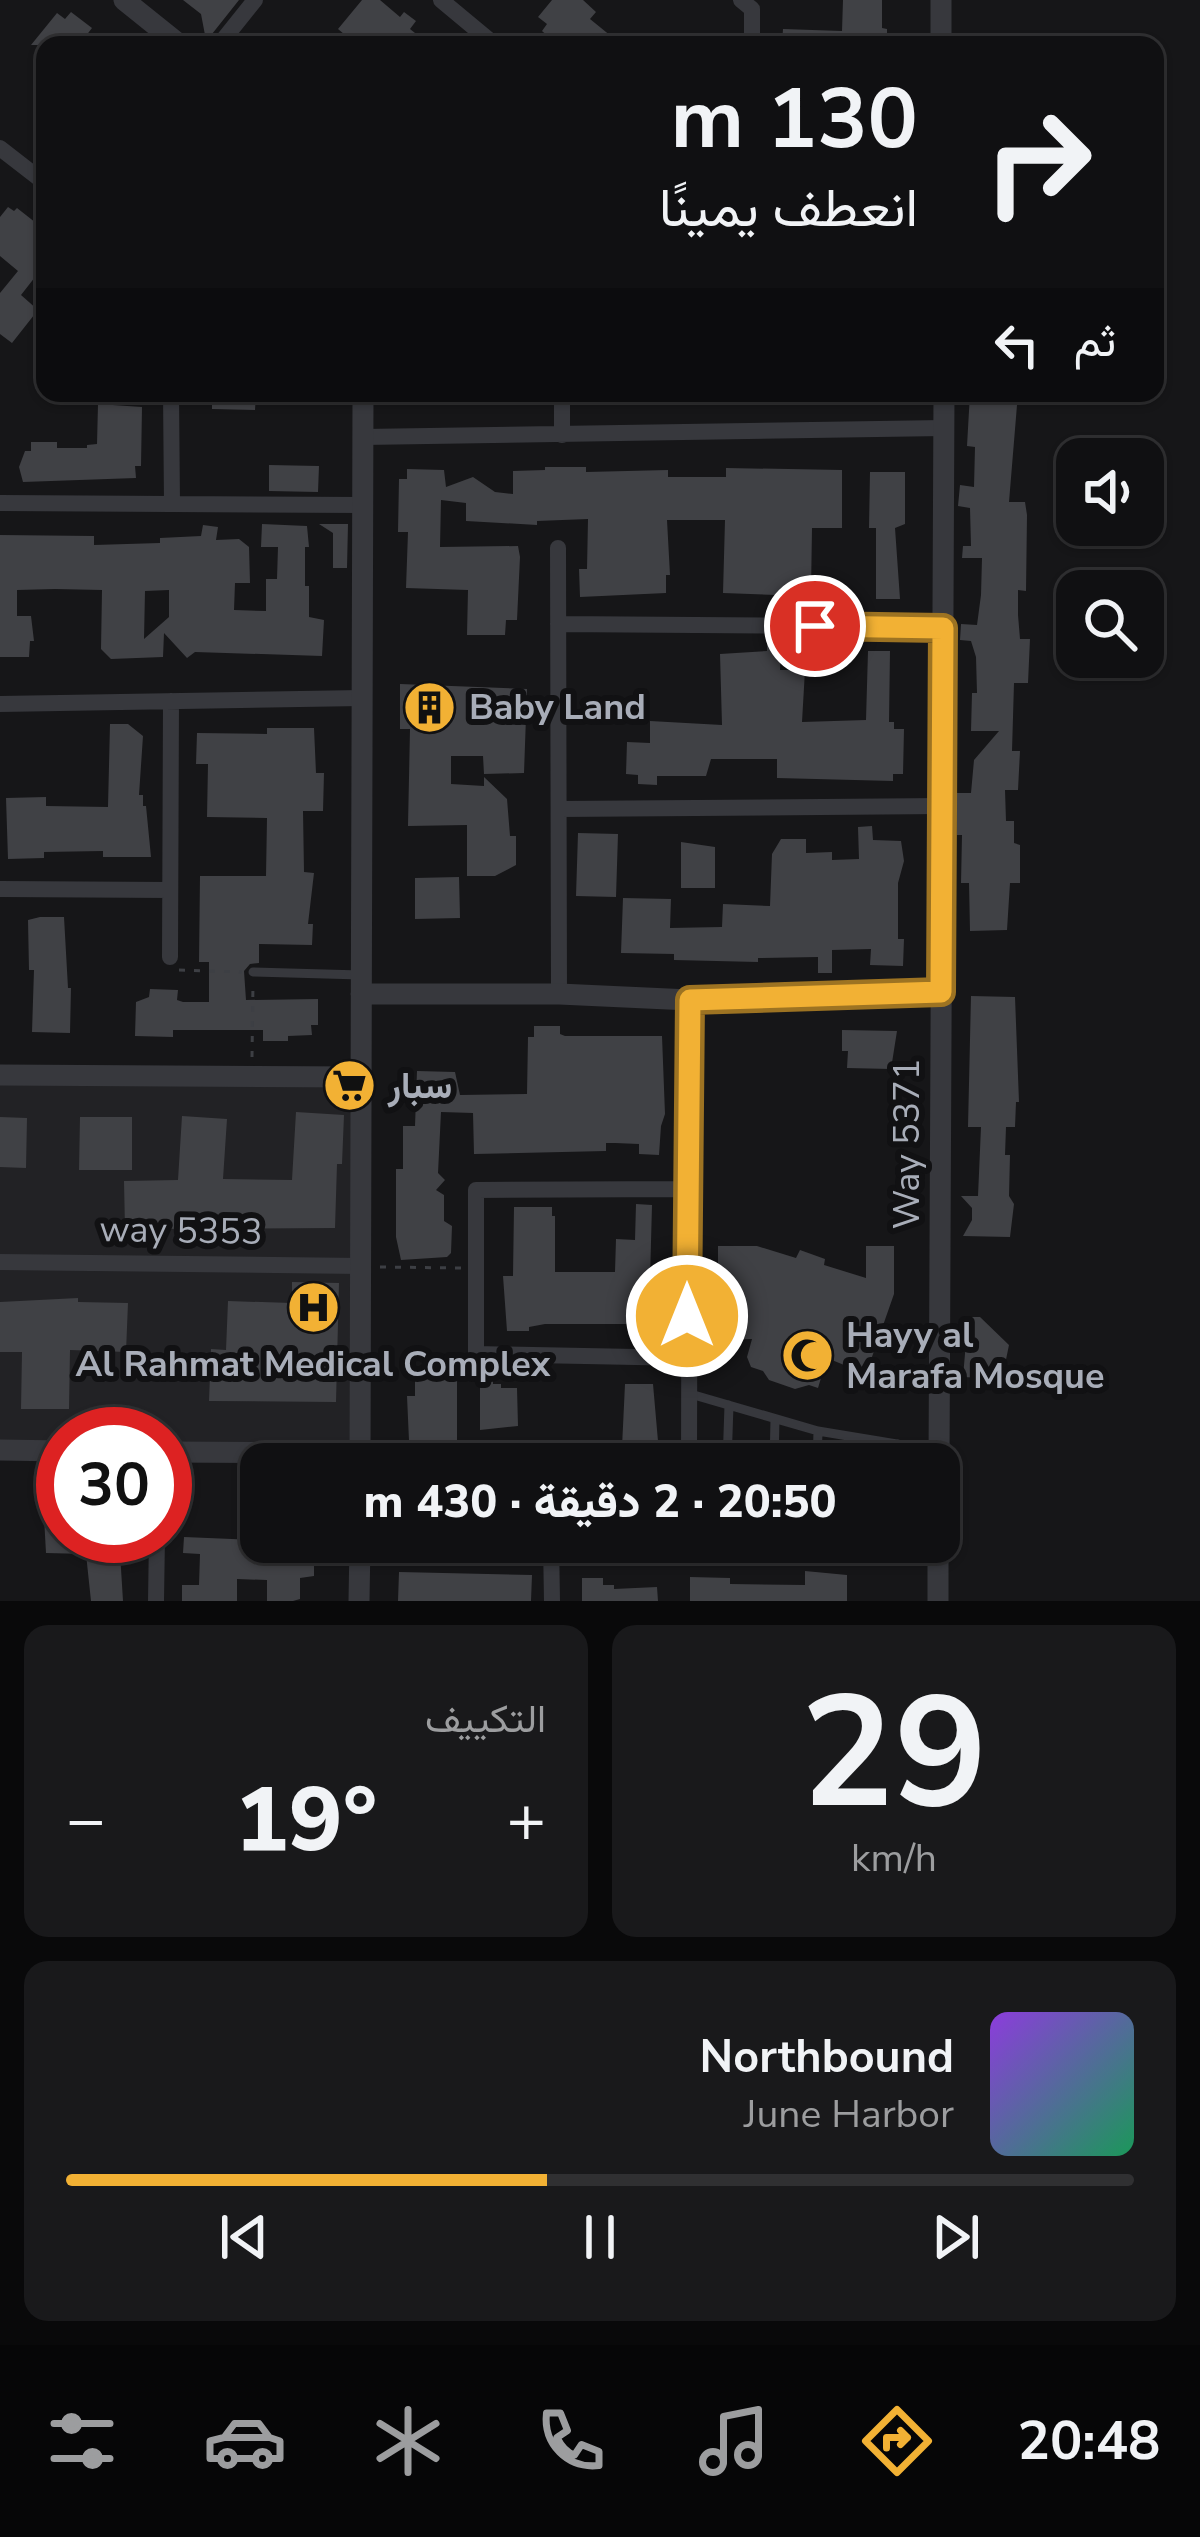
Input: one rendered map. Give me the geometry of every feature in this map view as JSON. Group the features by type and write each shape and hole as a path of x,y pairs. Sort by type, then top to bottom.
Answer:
{"street":[{"path":"124,0 169,36"},
{"path":"226,36 255,0"},
{"path":"441,0 484,36"},
{"path":"741,0 752,9 752,36"},
{"path":"941,0 941,36"},
{"path":"0,148 36,176"},
{"path":"171,402 172,504"},
{"path":"360,1443 364,402"},
{"path":"562,402 562,435"},
{"name":"Way 5371","path":"939,1443 944,402"},
{"path":"363,437 944,428"},
{"path":"0,503 363,505"},
{"path":"558,548 559,994"},
{"path":"558,624 943,628"},
{"path":"0,704 362,698"},
{"path":"170,957 171,701"},
{"path":"559,809 942,806"},
{"path":"0,890 170,890"},
{"path":"361,984 690,1000 941,992"},
{"path":"689,1443 690,1000"},
{"path":"0,1075 361,1077"},
{"path":"687,1358 476,1354 475,1268 476,1190 688,1189"},
{"name":"way 5353","path":"0,1262 361,1266"},
{"path":"0,1450 36,1451"},
{"path":"192,1453 240,1454"},
{"path":"157,1563 157,1601"},
{"path":"359,1601 360,1563"},
{"path":"551,1563 552,1601"},
{"path":"938,1563 938,1601"}],"lane":[{"path":"253,972 361,984"},
{"path":"688,1393 818,1431 892,1443"},
{"path":"728,1443 729,1405"},
{"path":"774,1443 775,1419"},
{"path":"818,1431 818,1443"},
{"path":"860,1438 860,1443"}],"path":[{"path":"170,957 171,968 176,970 253,972 252,1077"},
{"path":"361,1266 475,1268"}],"shaded area":[{"path":"0,1075 361,1077 360,1443 240,1443 240,1452 192,1452 192,1407 36,1407 36,1451 0,1450"}],"building":[{"path":"183,0 239,0 212,34 205,35 201,14"},
{"path":"362,0 380,0 400,17 404,12 416,21 410,29 419,36 346,36 338,29"},
{"path":"552,0 583,0 596,12 590,19 611,36 548,36 542,31 547,24 538,17"},
{"path":"843,0 882,0 882,28 887,29 887,36 783,36 783,29 842,31"},
{"path":"71,12 92,28 86,36 38,36 57,13 65,19"},
{"path":"8,207 17,208 36,223 36,276 21,295 36,313 12,343 0,334 0,293 18,271 0,256 0,217"},
{"path":"212,402 255,402 255,410 212,409"},
{"path":"969,402 1017,402 1009,502 1025,502 1027,515 1026,591 1018,590 1018,615 1020,639 1030,639 1028,683 1014,683 1012,751 1020,751 1018,790 1005,790 1006,821 1014,821 1014,843 1020,845 1020,883 1010,883 1007,930 970,931 969,883 961,883 962,835 957,835 957,793 971,793 974,760 999,731 971,731 976,657 971,641 960,640 961,624 977,625 981,595 982,558 962,558 963,546 971,546 970,508 958,506 960,485 974,487 975,447 967,446"},
{"path":"98,404 142,407 141,466 135,466 136,478 23,482 19,467 25,451 31,451 31,442 57,442 57,448 97,444"},
{"path":"269,465 319,466 318,492 269,491"},
{"path":"586,467 586,472 668,470 668,477 726,477 726,468 842,470 842,528 812,528 811,591 803,591 803,596 723,593 725,520 667,520 670,575 666,575 666,593 580,597 579,569 587,569 588,519 537,521 537,525 466,521 466,503 441,500 440,547 518,546 517,620 506,620 505,635 467,635 468,590 406,588 408,532 398,532 399,479 407,479 407,469 444,470 446,487 473,477 495,492 513,494 513,471"},
{"path":"870,472 905,472 905,524 895,528 900,599 876,599 876,528 869,528"},
{"path":"262,524 307,526 305,586 309,586 309,617 324,620 322,656 195,652 187,658 164,633 163,657 111,659 101,649 102,590 55,589 17,590 17,616 31,616 34,641 30,641 29,657 0,657 0,535 94,536 94,545 160,543 160,538 201,536 203,525 218,527 216,540 239,539 249,547 250,583 235,583 234,610 266,611 266,579 277,579 278,547 261,547","holes":["169,590 169,617 144,639 145,591"]},
{"path":"319,524 348,524 347,568 333,568 333,533"},
{"path":"767,643 781,643 780,670 805,670 802,722 866,720 868,651 890,651 889,722 894,722 894,729 904,729 903,774 893,774 893,781 777,778 777,759 711,759 706,776 657,776 657,785 638,784 638,775 626,774 627,742 650,743 650,721 722,725 720,654 767,651"},
{"path":"400,684 527,689 524,773 484,774 483,756 451,756 451,784 484,786 484,777 507,799 510,836 516,836 516,865 495,876 467,876 467,825 408,826 410,729 400,729"},
{"path":"110,724 128,724 143,736 139,795 146,806 151,857 103,857 103,851 44,852 44,858 8,859 6,798 46,797 46,806 108,807"},
{"path":"267,728 314,728 316,773 324,773 323,811 303,811 304,872 314,873 308,924 313,924 312,945 259,944 259,963 244,971 246,1000 318,999 318,1025 311,1025 312,1035 288,1036 288,1041 263,1041 263,1030 173,1030 173,1037 135,1036 136,1002 149,997 150,989 178,990 177,1000 183,1002 209,1002 209,962 199,962 200,876 266,876 267,818 207,817 208,764 196,764 197,733 267,734"},
{"path":"872,826 873,840 901,841 904,861 898,883 898,939 904,939 903,966 870,965 871,949 832,950 832,973 818,973 818,957 758,958 758,962 621,953 623,898 671,899 670,928 722,927 723,904 770,906 772,854 781,839 806,839 806,853 832,852 832,860 859,859 858,827"},
{"path":"578,833 618,834 616,897 576,896"},
{"path":"681,842 715,847 715,888 681,888"},
{"path":"459,877 460,918 415,919 415,878"},
{"path":"64,917 70,1033 32,1032 34,970 29,970 28,920"},
{"path":"971,996 1015,997 1019,1102 1015,1127 1006,1127 1005,1155 1010,1155 1009,1196 1014,1204 1010,1237 963,1236 972,1220 972,1208 961,1196 978,1196 981,1127 968,1127"},
{"path":"534,1026 560,1026 565,1036 662,1036 665,1114 659,1155 639,1154 639,1144 615,1143 606,1143 606,1151 474,1154 473,1113 441,1112 438,1173 445,1180 436,1190 444,1195 444,1221 452,1226 451,1253 401,1260 396,1237 396,1169 403,1169 403,1126 415,1126 417,1071 455,1072 460,1095 527,1094 528,1037 534,1037"},
{"path":"842,1030 897,1031 891,1069 847,1068"},
{"path":"296,1112 344,1115 335,1228 125,1229 124,1181 178,1180 182,1116 227,1119 223,1179 292,1180"},
{"path":"0,1117 27,1118 26,1168 0,1167"},
{"path":"80,1117 132,1117 132,1170 79,1170"},
{"path":"636,1204 652,1205 650,1280 661,1280 662,1314 654,1315 654,1324 545,1324 529,1327 529,1331 507,1331 503,1276 513,1276 514,1207 552,1207 555,1272 615,1272 616,1239 635,1240"},
{"path":"718,1246 757,1246 796,1258 800,1250 825,1259 824,1265 866,1278 866,1246 894,1246 894,1294 866,1374 827,1358 818,1388 795,1389 751,1367 747,1357 752,1339 718,1340"},
{"path":"292,1282 339,1283 336,1402 209,1401 211,1349 226,1350 228,1301 292,1303"},
{"path":"78,1298 78,1302 128,1303 126,1352 70,1350 69,1407 21,1409 22,1352 0,1352 0,1302"},
{"path":"961,1317 980,1317 1009,1345 1002,1379 963,1377 966,1342 960,1342"},
{"path":"457,1373 457,1443 409,1443 407,1396 415,1396 419,1374"},
{"path":"480,1380 517,1388 518,1426 480,1430"},
{"path":"625,1384 653,1384 658,1443 622,1443"},
{"path":"192,1537 240,1539 240,1563 314,1563 314,1576 300,1578 300,1599 293,1601 267,1601 267,1580 237,1579 237,1601 182,1601 182,1585 199,1585 200,1554 192,1554"},
{"path":"87,1563 121,1563 123,1601 91,1601"},
{"path":"805,1571 847,1575 847,1601 690,1601 690,1577 730,1578 730,1584 805,1585"},
{"path":"399,1572 532,1575 531,1601 398,1601"},
{"path":"582,1578 603,1578 603,1585 614,1585 614,1589 657,1587 658,1601 582,1601"}],"place":[{"name":"Baby Land","path":"430,707"},
{"name":"سبار","path":"349,1086"},
{"name":"Al Rahmat Medical Complex","path":"313,1308"},
{"name":"Hayy al Marafa Mosque","path":"807,1356"}],"route":[{"path":"687,1316 690,1000 941,992 943,628 815,626"}]}
